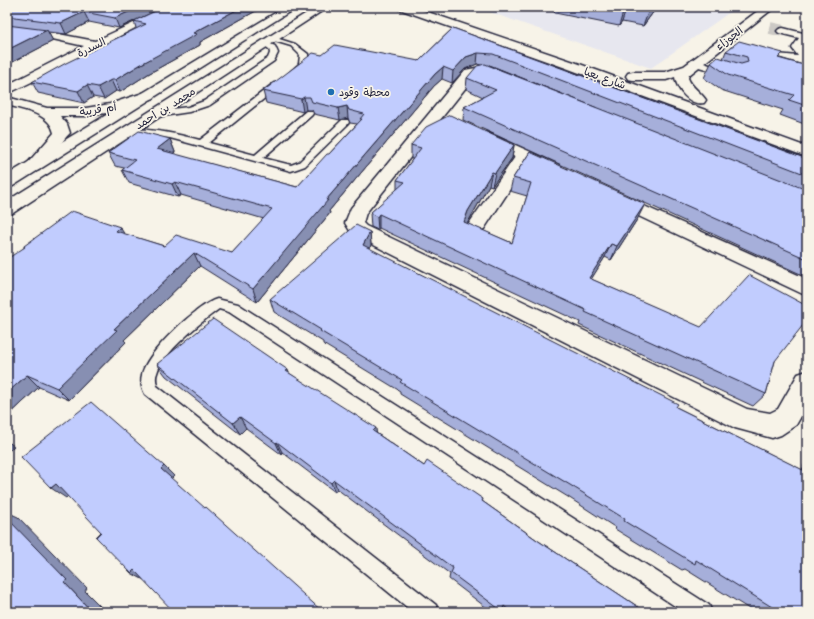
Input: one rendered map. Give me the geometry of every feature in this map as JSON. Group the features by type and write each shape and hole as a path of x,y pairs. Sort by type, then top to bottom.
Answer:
{"street":[{"name":"السدرة","path":"7,90 96,45 177,7"},
{"name":"محمد بن احمد","path":"7,182 292,7"},
{"name":"محمد بن احمد","path":"7,209 320,9 333,7"},
{"name":"شارع بعيا","path":"402,7 570,65 807,152"},
{"name":"الجوزاء","path":"633,76 666,76 691,66 770,7"},
{"path":"750,22 763,26"},
{"name":"شارع بعيا","path":"502,28 699,100 764,122"},
{"path":"7,30 48,35 96,45"},
{"path":"783,31 807,36 798,48 807,60"},
{"path":"766,58 807,60"},
{"path":"691,66 681,78 682,83 685,88 699,100"},
{"path":"515,82 486,70 477,70 470,73 443,117 357,212 354,223 359,230 744,420 772,426 787,417 807,382"},
{"name":"أم قريبة","path":"7,101 46,112 86,112 113,108 149,95"},
{"name":"أم قريبة","path":"33,166 62,133 60,124 46,112"},
{"path":"470,129 566,175"},
{"path":"478,225 524,155"},
{"path":"602,192 807,288"}],"lane":[{"path":"156,114 189,109 215,99 271,59 274,54 270,42 293,45 302,50 307,66 201,144"},
{"path":"691,66 736,75"},
{"path":"256,159 309,113"},
{"path":"125,134 161,134 286,167 297,167 306,161 345,122"},
{"path":"429,612 150,389 149,374 156,359 205,312 217,304 234,308 702,612"}],"shaded area":[{"path":"475,7 737,7 651,68"}],"building":[{"path":"7,7 139,7 115,18 84,12 61,23 7,16"},
{"path":"164,7 242,7 193,33 197,34 115,80 111,80 98,87 87,85 78,91 32,82 66,63 146,24 134,21"},
{"path":"613,7 626,7 624,9"},
{"path":"634,7 651,7 649,10"},
{"path":"7,25 47,30 7,50"},
{"path":"453,28 807,159 807,175 493,54 478,53 466,57 453,71 443,67 435,74 326,200 328,200 253,289 194,253 114,329 117,330 57,388 27,375 7,393 7,259 72,211 120,227 116,231 164,246 176,235 232,253 272,209 175,182 172,184 122,170 135,160 108,153 139,131 170,139 157,149 297,187 362,119 360,119 364,114 349,110 347,106 338,108 312,102 310,97 304,97 301,99 263,91 313,53 322,55 335,45 419,61"},
{"path":"739,41 783,53 778,58 807,66 807,106 789,100 794,95 728,75 711,63 718,57 741,64 748,62 747,57 726,51"},
{"path":"485,64 807,190 807,259 464,107 496,90 467,78 477,66"},
{"path":"450,115 514,145 495,173 492,172 468,211 464,222 512,243 531,183 513,178 530,152 645,204 617,246 611,244 589,278 701,327 749,275 807,306 807,320 775,361 766,394 585,312 586,310 379,214 377,217 370,213 405,182 397,180 421,148 411,145 426,127"},
{"path":"356,225 370,232 363,245 678,404 676,407 807,472 807,612 780,612 696,560 695,564 624,521 625,519 575,488 400,382 402,380 270,299"},
{"path":"213,319 288,370 286,371 376,428 373,431 424,466 427,461 483,499 482,501 537,540 646,612 511,612 504,606 502,611 451,573 453,568 334,480 331,483 277,442 276,443 240,417 233,423 157,364"},
{"path":"91,402 164,466 161,469 205,508 206,507 323,612 174,612 134,570 131,573 96,537 101,532 56,484 51,488 21,457"},
{"path":"7,518 67,580 64,582 92,612 7,612"}],"tunnel":[{"path":"770,28 783,31"}],"place":[{"name":"محطة وقود","path":"331,92"}]}
